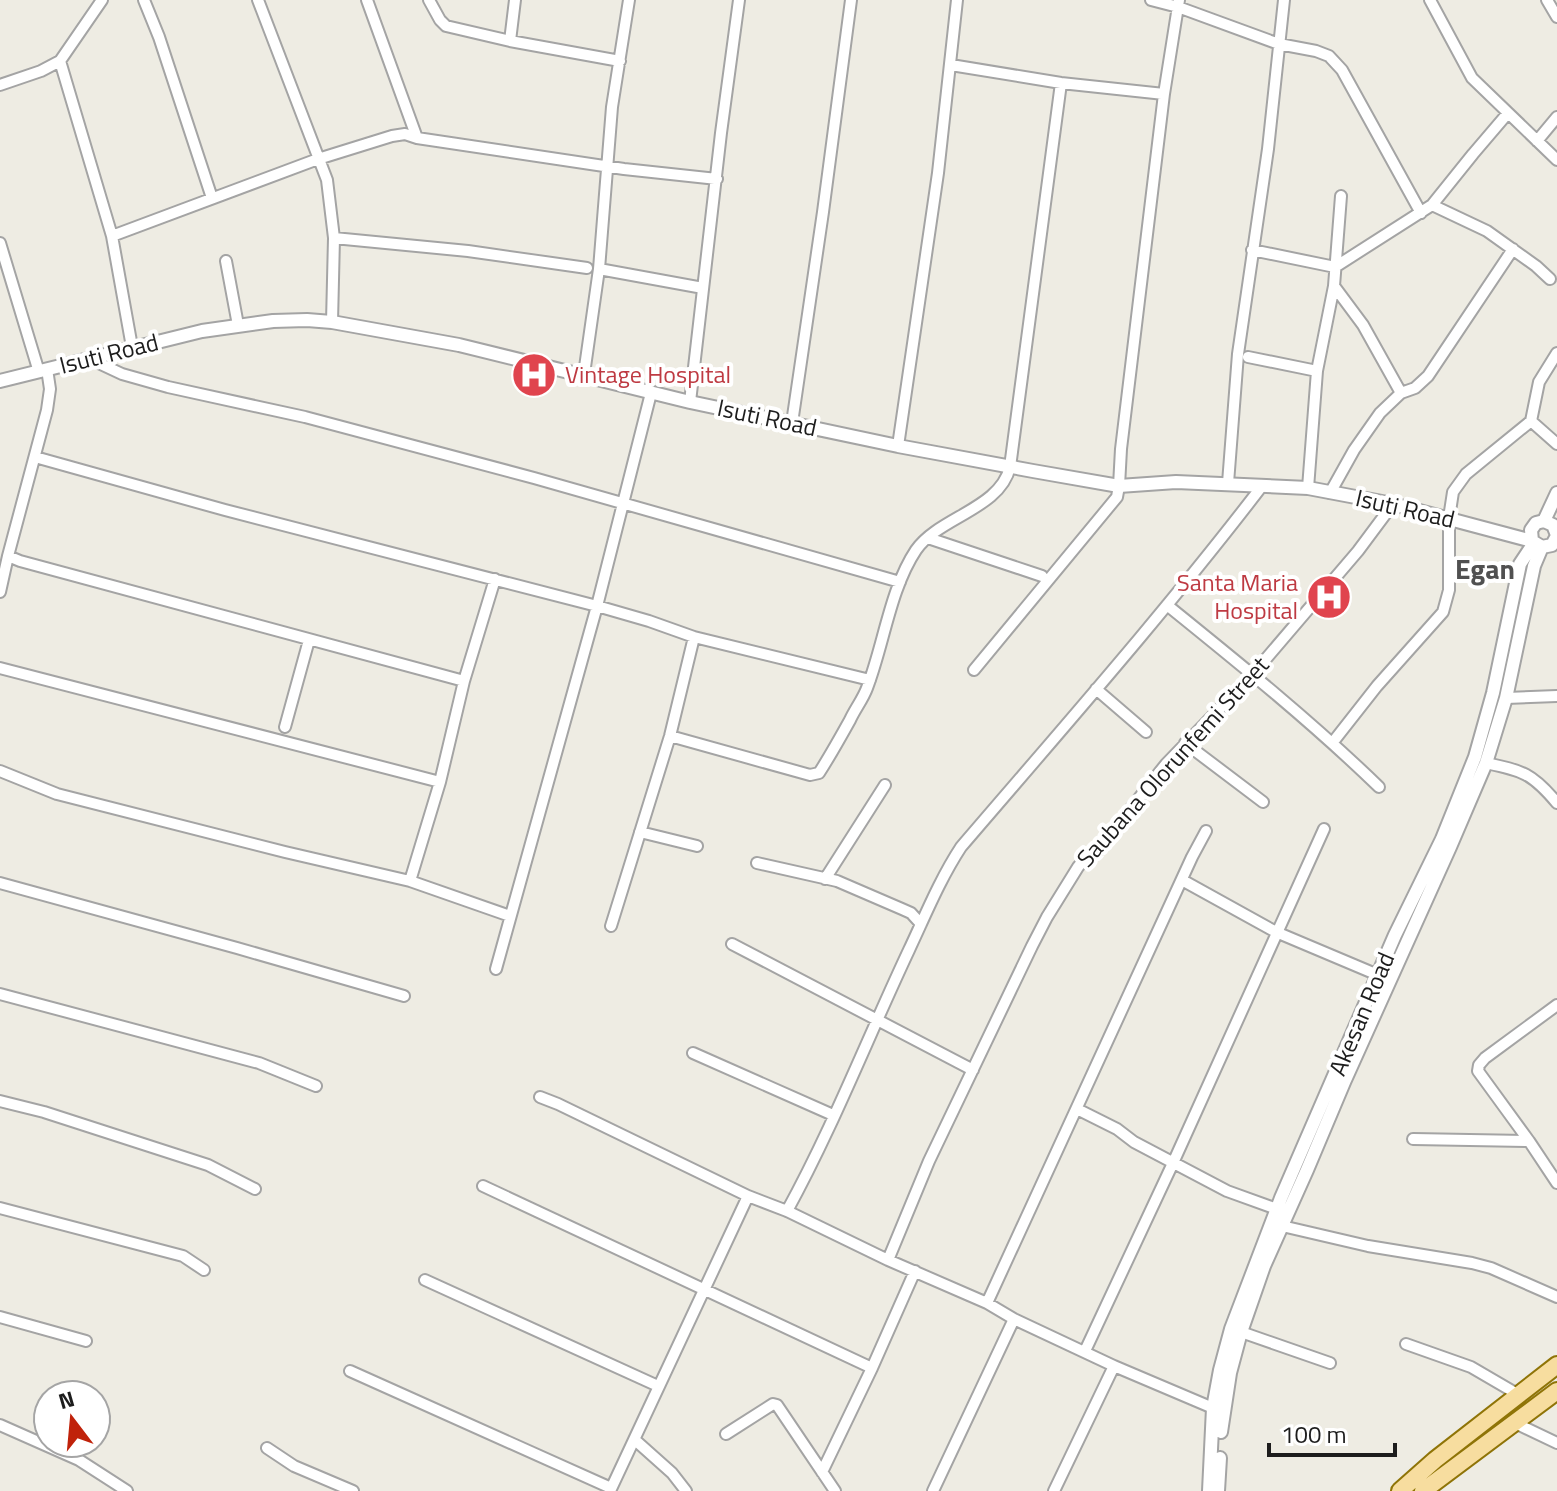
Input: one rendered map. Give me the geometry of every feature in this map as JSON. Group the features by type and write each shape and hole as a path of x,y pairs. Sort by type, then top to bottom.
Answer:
{"main road":[{"path":"1400,1491 1557,1365"},
{"path":"1423,1491 1557,1391"}],"street":[{"path":"0,85 60,61 102,0"},
{"path":"144,0 212,198"},
{"path":"258,0 327,180 334,238 332,322"},
{"path":"367,0 417,138"},
{"path":"429,0 446,26 620,61"},
{"path":"510,41 515,0"},
{"path":"584,374 599,269 610,129 629,0"},
{"path":"690,402 739,0"},
{"path":"792,423 851,0"},
{"path":"898,446 938,173 957,0"},
{"path":"1151,0 1178,4 1279,44 1316,51 1338,63 1421,213"},
{"path":"1228,483 1238,354 1268,149 1284,0"},
{"path":"1430,0 1472,78 1557,160"},
{"path":"1547,0 1557,17"},
{"path":"974,670 1117,497 1164,94 1178,4"},
{"path":"60,61 112,236 132,347"},
{"path":"951,65 1061,83 1164,94"},
{"path":"670,736 810,775 819,773 866,690 900,582 917,549 999,489 1005,481 1010,467 1061,83"},
{"path":"1252,250 1335,267 1432,205 1508,113"},
{"path":"1537,141 1557,117"},
{"path":"112,236 318,159 405,134 608,166 717,179"},
{"path":"1308,488 1317,371 1334,286 1341,196"},
{"path":"1432,205 1477,226 1513,249 1550,279"},
{"path":"334,238 468,251 587,268"},
{"path":"0,243 50,389 0,592"},
{"path":"1330,493 1380,413 1401,393 1415,388 1428,376 1513,249"},
{"path":"226,261 238,325"},
{"path":"599,269 703,288"},
{"path":"1334,286 1363,325 1401,393"},
{"name":"Isuti Road","path":"0,381 202,331 307,320 332,322 459,345 690,402 1010,467 1119,486 1176,482 1308,488 1393,504 1535,540"},
{"path":"1333,742 1377,686 1443,612 1449,590 1449,518 1453,492 1466,474 1531,421 1539,382 1557,353"},
{"path":"1248,357 1317,371"},
{"path":"90,359 122,374 168,387 305,417 900,582"},
{"path":"496,969 597,606 651,393"},
{"path":"1531,421 1557,444"},
{"path":"35,457 225,510 597,606 694,637 870,680"},
{"path":"787,1211 825,1138 945,873 961,847 1167,605 1262,486"},
{"name":"Saubana Olorunfemi Street","path":"888,1260 929,1161 1042,926 1078,867 1087,856 1098,850 1185,743 1253,674 1358,551 1393,504"},
{"path":"1555,520 1552,545 1535,540 1536,523 1555,520"},
{"path":"928,538 1042,576"},
{"name":"Akesan Road","path":"1209,1491 1213,1408 1231,1329 1277,1209 1395,935 1442,839 1475,757 1493,693 1520,564 1535,540"},
{"name":"Akesan Road","path":"1218,1491 1221,1423 1241,1332 1264,1266 1486,763 1506,698 1534,566 1535,540"},
{"path":"8,556 464,681"},
{"path":"1520,564 1534,566"},
{"path":"410,881 495,579"},
{"path":"1167,605 1333,742 1379,787"},
{"path":"611,926 670,736 694,637"},
{"path":"285,727 309,640"},
{"path":"0,668 440,782"},
{"path":"1096,689 1146,732"},
{"path":"1506,698 1557,696"},
{"path":"1185,743 1263,802"},
{"path":"1486,763 1521,771 1534,778 1557,803"},
{"path":"0,771 57,794 410,881 510,916"},
{"path":"825,879 885,785"},
{"path":"1085,1351 1324,829"},
{"path":"987,1303 1206,831"},
{"path":"640,832 697,846"},
{"path":"757,863 837,881 911,913 921,924"},
{"path":"1182,880 1276,932 1378,975"},
{"path":"0,883 404,996"},
{"path":"732,944 973,1070"},
{"path":"0,994 259,1063 316,1086"},
{"path":"1557,1005 1485,1058 1478,1071 1557,1183"},
{"path":"693,1053 833,1115"},
{"path":"540,1097 748,1196 987,1303 1114,1366 1213,1408"},
{"path":"0,1101 44,1112 208,1165 255,1189"},
{"path":"1077,1109 1227,1191 1277,1209"},
{"path":"1413,1139 1529,1141"},
{"path":"483,1186 872,1368"},
{"path":"350,1371 610,1490 748,1196"},
{"path":"0,1208 183,1256 204,1270"},
{"path":"1282,1226 1368,1246 1450,1258 1491,1268 1557,1297"},
{"path":"822,1472 915,1271"},
{"path":"425,1280 658,1386"},
{"path":"0,1317 86,1341"},
{"path":"933,1491 1014,1319"},
{"path":"1241,1332 1330,1363"},
{"path":"1406,1344 1471,1367 1519,1395"},
{"path":"1054,1491 1114,1366"},
{"path":"726,1434 775,1404 822,1472 829,1488"},
{"path":"1515,1423 1557,1443"},
{"path":"0,1425 79,1460 127,1491"},
{"path":"635,1440 672,1473 686,1491"},
{"path":"267,1448 294,1466 353,1491"}],"place":[{"name":"Vintage Hospital","path":"534,375"},
{"name":"Santa Maria Hospital","path":"1329,597"}],"district":[{"name":"Egan","path":"1485,569"}]}
